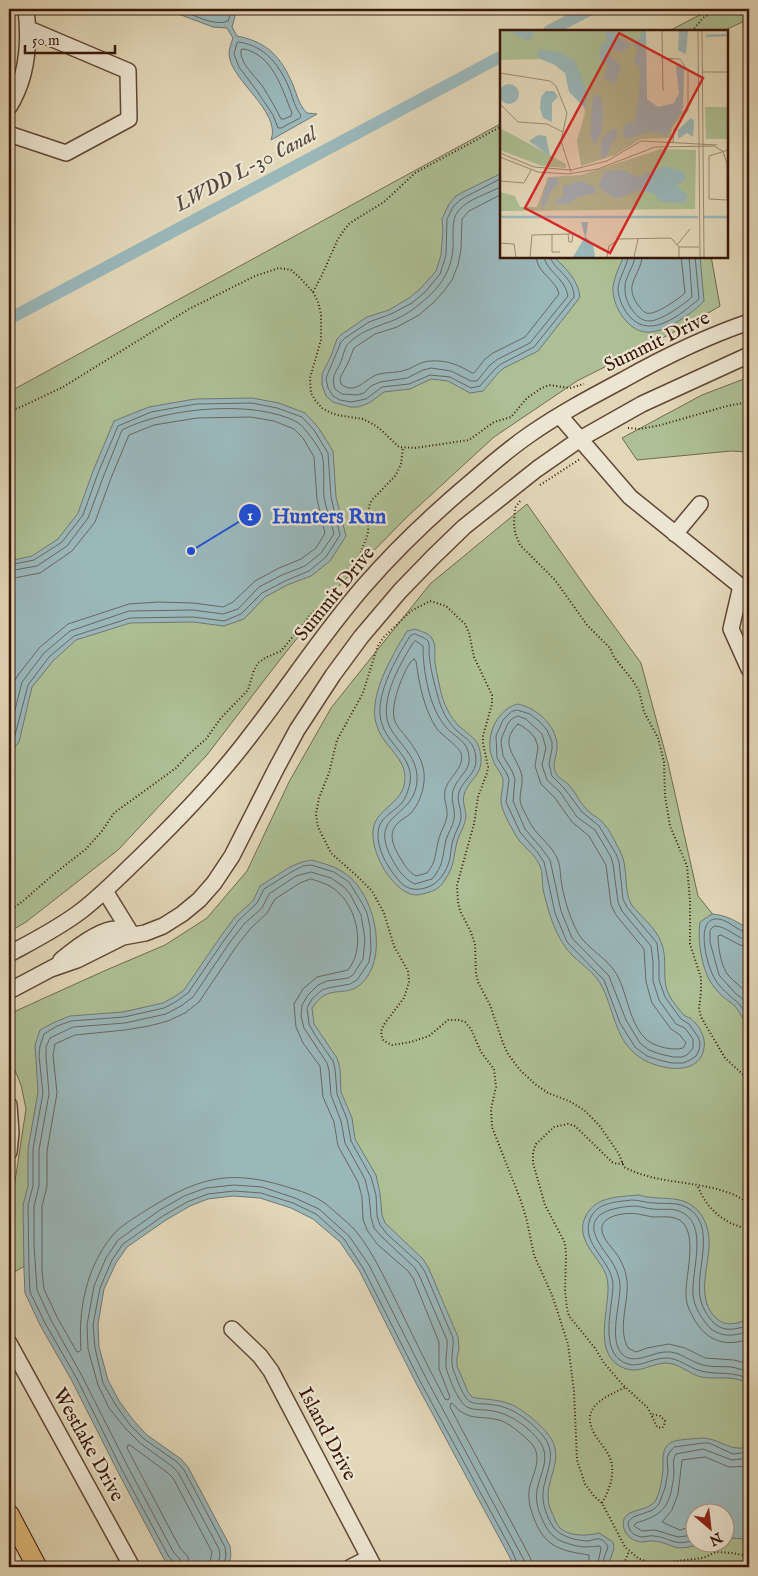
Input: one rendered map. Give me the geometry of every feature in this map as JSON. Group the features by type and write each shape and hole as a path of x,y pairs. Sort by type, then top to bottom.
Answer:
{"main road":[{"path":"9,1514 37,1567"}],"street":[{"path":"9,107 19,87 25,68 29,29 26,9"},
{"path":"9,134 66,153 129,120 128,71 29,29"},
{"name":"Summit Drive","path":"9,954 81,911 105,891 195,803 224,770 291,683 328,630 364,586 432,514 528,436 586,400 643,368 701,340 749,322"},
{"path":"9,991 110,937 121,934 132,935 163,926 199,900 214,883 232,856 297,730 333,675 361,637 400,591 464,527 526,478 585,445 642,404 749,355"},
{"path":"560,416 630,496 745,590 731,629 749,669"},
{"path":"675,534 700,504"},
{"path":"105,891 132,935"},
{"path":"9,1105 11,1133 9,1152"},
{"name":"Island Drive","path":"232,1329 260,1356 271,1371 372,1563"},
{"name":"Westlake Drive","path":"9,1343 132,1567"},
{"path":"350,1567 372,1563"}],"path":[{"path":"693,30 703,18 718,9"},
{"path":"313,292 338,239 350,224 384,202 415,173 500,127"},
{"path":"9,411 63,387 137,342 170,319 247,280 279,268 291,270 313,292 318,302 322,329 321,340 310,378 311,393 314,400 329,412 363,419 371,423 379,428 395,444 403,448 469,440 494,422 510,417 527,398 540,388 549,385 570,388 587,383"},
{"path":"624,429 656,426 727,406 749,402"},
{"path":"541,484 585,445"},
{"path":"348,583 353,575 354,566 368,534 369,506 372,500 396,475 401,464 403,448"},
{"path":"526,478 527,485 524,494 515,508 515,533 520,545 555,580 587,625 610,648 614,657 639,691 644,712 658,738 664,762 665,796 670,826 687,866 690,901 690,944 701,978 698,1009 725,1058 749,1080"},
{"path":"9,911 23,902 54,874 86,850 114,813 176,768 206,740 221,718 248,690 258,663 280,651 313,612 340,594"},
{"path":"749,1203 733,1194 717,1189 657,1179 624,1168 623,1162 600,1125 584,1110 569,1101 548,1093 535,1084 520,1070 508,1054 490,1005 478,982 475,944 458,902 458,885 474,824 478,797 488,767 483,736 492,704 492,695 474,657 465,624 439,602 430,601 416,608 400,621 379,644 363,694 338,740 319,798 316,814 316,821 331,853 372,891 384,913 394,946 408,971 409,982 407,990 381,1031 382,1038 392,1045 411,1042 429,1036 448,1020 459,1020 472,1028 481,1052 494,1069 496,1087 491,1109 492,1127 521,1201 534,1255 552,1295 568,1344 574,1392 577,1460 585,1484 602,1503 625,1546 638,1558 658,1565 680,1560 703,1558 716,1552 749,1556"},
{"path":"623,1162 617,1164 612,1162 575,1126 568,1124 554,1127 536,1144 533,1152 533,1163 541,1194 565,1243 564,1290 569,1316 589,1340 604,1363 626,1388 648,1408 657,1427 662,1428 665,1421 662,1417 651,1414"},
{"path":"698,1186 712,1210 721,1218 736,1226 749,1229"},
{"path":"602,1503 612,1472 609,1455 593,1431 592,1411 604,1396 626,1388"},
{"path":"623,1567 629,1551"}],"green space":[{"path":"711,9 749,9 749,19 725,30 671,30"},
{"path":"500,124 500,258 711,258 720,306 688,325 577,381 494,437 408,516 340,585 207,755 118,850 26,922 9,932 9,392"},
{"path":"749,377 749,452 731,451 637,460 622,438 702,395"},
{"path":"527,504 641,663 668,763 698,896 749,959 749,1567 527,1567 313,1155 224,1152 9,1275 9,1204 14,1188 26,1109 21,1085 9,1056 9,1014 165,945 207,918 247,871 289,782 331,708 430,584"}],"water":[{"path":"165,9 237,9 232,27 237,36 257,42 272,52 284,66 304,110 307,113 317,114 271,140 272,129 269,118 232,64 229,52 233,38 227,28 213,27"},
{"path":"500,174 500,258 555,258 574,279 580,297 538,351 504,368 483,391 470,393 448,381 431,379 410,389 384,392 369,403 358,407 350,407 333,402 326,396 322,385 322,374 337,339 367,317 389,310 409,298 436,271 441,255 442,219 449,204 456,196"},
{"path":"623,258 700,258 704,301 687,316 672,325 657,331 643,332 629,324 618,310 613,294 615,278"},
{"path":"252,398 279,403 305,413 318,427 333,451 336,497 346,536 330,561 311,576 287,585 265,597 244,619 224,626 193,622 130,623 76,640 53,661 32,687 19,742 9,755 9,561 32,556 58,539 78,513 114,421 149,407 195,399"},
{"path":"415,629 428,634 433,640 435,663 445,704 456,723 477,742 481,758 480,769 464,795 465,820 450,871 439,887 417,895 410,894 401,889 388,875 378,857 373,838 373,830 378,817 402,792 405,777 401,762 378,729 375,705 382,678 388,665 407,631"},
{"path":"517,704 532,709 550,726 557,741 555,772 569,785 587,810 605,825 620,851 623,858 627,891 631,904 652,927 661,942 667,990 671,999 685,1016 693,1020 703,1037 702,1055 697,1062 690,1066 681,1068 662,1067 645,1060 630,1049 619,1032 600,983 572,955 560,939 551,918 543,889 542,871 538,861 518,838 503,811 501,800 503,780 494,763 491,752 491,735 497,719 509,708"},
{"path":"311,860 338,869 348,875 360,889 373,916 376,946 374,960 369,973 361,984 355,988 324,995 312,1008 314,1024 337,1058 340,1068 341,1092 352,1118 355,1139 376,1175 385,1223 423,1259 429,1269 458,1337 457,1366 468,1392 472,1397 510,1404 521,1410 546,1431 553,1442 556,1456 548,1494 549,1506 555,1520 559,1527 568,1533 590,1535 599,1533 613,1542 614,1548 608,1567 515,1567 417,1385 359,1270 340,1242 313,1219 291,1208 260,1198 233,1196 208,1199 190,1206 127,1247 116,1263 104,1289 98,1324 99,1347 108,1380 119,1401 134,1421 147,1435 181,1459 188,1467 230,1546 231,1554 226,1567 174,1567 165,1561 72,1381 40,1325 25,1293 23,1205 28,1186 28,1149 38,1092 35,1045 40,1030 70,1016 123,1012 163,1003 174,997 184,990 235,917 253,901 260,886 290,867"},
{"path":"712,914 727,917 749,929 749,1028 736,1007 714,987 706,973 700,947 699,929 700,922"},
{"path":"639,1195 681,1200 694,1207 702,1217 708,1229 709,1238 705,1298 714,1316 726,1324 749,1319 749,1385 732,1378 701,1377 671,1363 631,1370 618,1365 611,1358 606,1349 604,1328 608,1295 606,1274 585,1239 583,1223 588,1212 600,1202 614,1197"},
{"path":"703,1438 730,1447 749,1447 749,1539 736,1538 736,1504 686,1504 686,1548 679,1548 653,1541 639,1542 625,1532 623,1523 626,1516 653,1504 656,1500 663,1470 664,1450 668,1444"}],"waterway":[{"name":"LWDD L-30 Canal","path":"551,30 591,9"},
{"name":"LWDD L-30 Canal","path":"9,319 500,57"}],"place":[{"name":"Hunters Run","path":"191,551"}]}
